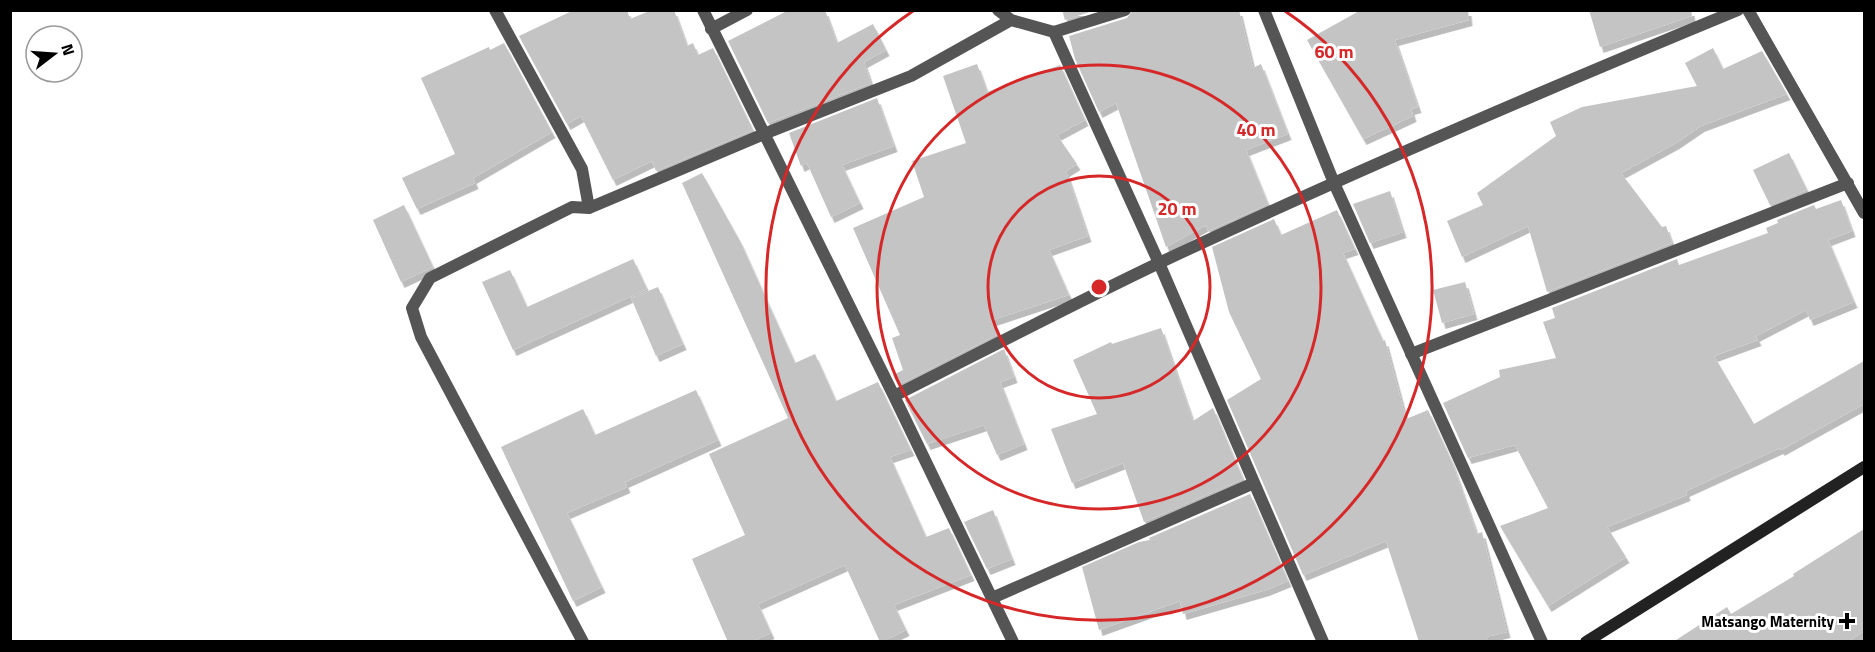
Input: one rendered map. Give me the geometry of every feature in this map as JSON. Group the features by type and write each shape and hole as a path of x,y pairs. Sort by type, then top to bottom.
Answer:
{"main road":[{"path":"1586,642 1864,467"}],"street":[{"path":"495,10 582,169 589,208"},
{"path":"703,10 1013,642"},
{"path":"711,28 747,10"},
{"path":"998,10 1011,20 1053,32 1125,10"},
{"path":"1264,10 1334,183 1542,642"},
{"path":"894,396 1159,263 1334,183 1738,10"},
{"path":"1748,10 1864,213"},
{"path":"583,642 421,337 412,308 430,278 572,207 589,208 911,76 1011,20"},
{"path":"1053,32 1159,263 1323,642"},
{"path":"1411,354 1848,183"},
{"path":"992,598 1254,483"}],"building":[{"path":"574,10 627,10 630,19 652,10 674,10 687,46 693,43 698,55 713,48 753,130 656,171 652,161 613,180 581,116 567,124 519,36"},
{"path":"789,10 825,10 837,43 873,24 886,50 864,62 871,83 768,123 728,41"},
{"path":"1062,10 1096,10 1065,20"},
{"path":"1133,10 1239,10 1253,68 1261,64 1288,134 1246,150 1268,204 1208,231 1206,225 1166,247 1116,103 1099,112 1075,59 1069,36 1127,18"},
{"path":"1361,10 1468,10 1469,20 1395,40 1418,107 1411,109 1413,116 1363,139 1307,40"},
{"path":"1589,10 1691,10 1692,16 1600,47"},
{"path":"504,43 552,132 473,178 475,183 417,209 402,178 455,154 421,78 489,47 490,50"},
{"path":"1713,48 1723,69 1762,51 1787,94 1701,126 1676,143 1621,173 1662,227 1666,226 1672,243 1547,292 1528,226 1462,257 1447,221 1483,205 1477,193 1556,136 1550,122 1582,107 1697,86 1685,63"},
{"path":"977,64 987,92 1060,65 1085,120 1057,135 1077,164 1066,171 1088,236 1049,250 1069,295 993,320 998,334 898,385 893,375 903,370 892,338 900,335 853,228 924,197 912,161 966,143 943,76"},
{"path":"877,98 894,146 842,165 860,203 831,217 807,163 801,166 789,133"},
{"path":"1789,153 1807,190 1770,205 1753,170"},
{"path":"702,173 740,241 795,363 815,354 836,401 878,382 911,450 890,457 926,537 949,528 971,575 894,605 906,630 881,642 845,565 758,604 771,633 751,642 728,642 692,559 745,535 709,454 788,418 682,183"},
{"path":"1390,191 1403,232 1370,243 1353,204"},
{"path":"1841,200 1852,231 1828,240 1854,302 1810,320 1806,310 1756,336 1758,340 1714,356 1754,424 1864,361 1864,404 1781,450 1780,448 1686,491 1687,495 1607,527 1626,557 1548,606 1500,526 1548,508 1515,445 1468,458 1443,403 1500,377 1499,370 1556,358 1543,322 1555,318 1552,308 1677,259 1679,265 1768,233 1766,228 1778,223 1777,220 1814,205 1816,209"},
{"path":"404,205 433,267 401,282 373,220"},
{"path":"1337,210 1355,249 1343,253 1383,341 1385,340 1406,419 1428,410 1452,462 1477,534 1482,532 1507,632 1486,637 1488,642 1419,642 1386,541 1303,575 1227,400 1261,379 1229,312 1212,247 1274,219 1281,235"},
{"path":"633,259 647,289 513,350 482,282 510,270 527,307"},
{"path":"1465,282 1474,314 1442,323 1433,290"},
{"path":"658,287 683,344 656,356 631,298"},
{"path":"1161,328 1193,421 1213,408 1243,479 1144,522 1123,463 1072,483 1051,429 1097,414 1073,360 1111,342 1112,344"},
{"path":"1004,349 1014,377 1000,382 1024,444 997,455 984,425 927,444 905,400"},
{"path":"696,390 718,440 625,482 627,487 567,513 602,587 573,601 501,447 583,409 595,435"},
{"path":"1250,494 1288,581 1266,590 1183,614 1180,601 1099,630 1082,567 1139,542 1150,540 1149,538"},
{"path":"993,510 1012,559 987,569 964,522"},
{"path":"1864,529 1864,631 1847,642 1673,642 1727,607 1731,614 1794,576 1793,574"}],"place":[{"name":"Matsango Maternity","path":"1847,621"}]}
